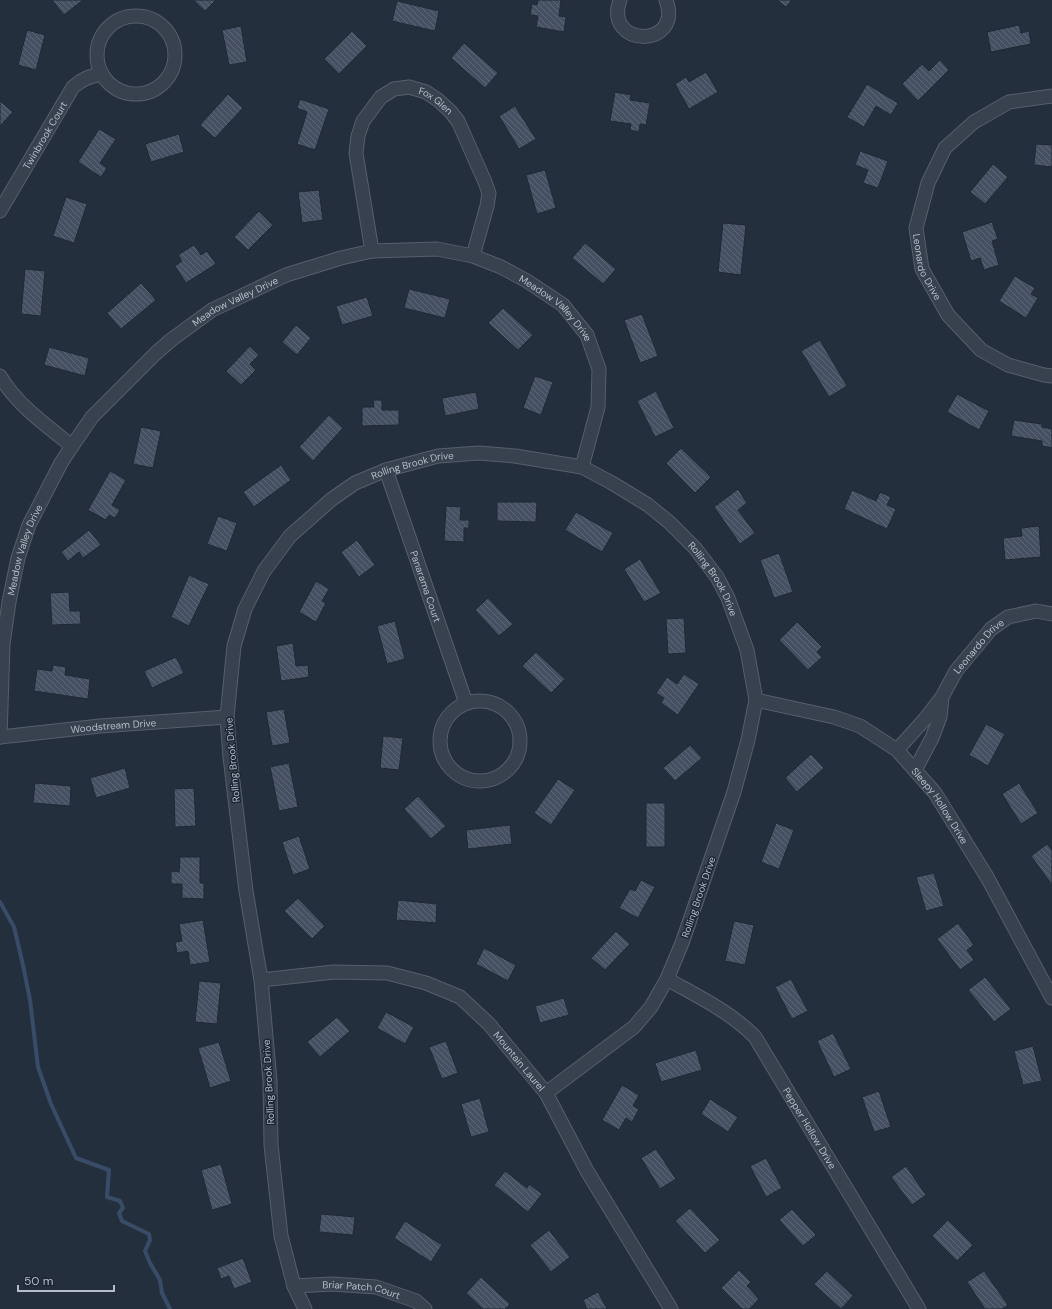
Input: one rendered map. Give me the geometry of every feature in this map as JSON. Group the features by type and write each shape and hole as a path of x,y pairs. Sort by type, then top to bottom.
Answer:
{"street":[{"path":"620,0 617,13 623,27 635,36 643,37 657,33 667,22 669,14 666,0"},
{"path":"138,16 152,20 164,28 173,41 175,48 175,64 168,79 156,89 142,94 126,93 112,86 102,74 97,60 98,45 105,31 123,18 138,16"},
{"name":"Twinbrook Court","path":"0,211 73,87 79,81 88,77 102,74"},
{"name":"Fox Glen","path":"372,251 356,153 358,136 363,121 382,97 394,89 409,87 426,92 450,111 458,121 486,182 488,193 487,206 473,256"},
{"name":"Leonardo Drive","path":"1052,96 1009,102 974,122 945,148 928,183 916,228 922,270 948,315 981,350 1008,365 1052,376"},
{"name":"Meadow Valley Drive","path":"0,737 3,644 9,602 18,558 29,525 61,463 92,417 171,340 212,310 286,275 341,258 372,251 437,249 473,256 501,267 527,281 563,305 587,334 599,368 598,407 582,467"},
{"path":"0,376 4,383 32,414 72,446"},
{"name":"Rolling Brook Drive","path":"305,1309 294,1286 281,1236 273,1168 271,1145 270,1081 261,980 246,891 230,757 227,717 234,646 245,609 264,571 290,536 332,499 355,483 386,470 438,456 479,453 515,456 582,467 648,505 670,523 695,548 717,577 728,598 747,650 756,700 748,740 734,792 682,943 667,979 650,1007 634,1027 546,1093"},
{"name":"Panarama Court","path":"386,470 466,704"},
{"name":"Leonardo Drive","path":"897,750 925,719 942,696 956,671 991,629 1008,617 1036,611 1052,614"},
{"name":"Leonardo Drive","path":"915,770 932,738 940,717 942,696"},
{"name":"Sleepy Hollow Drive","path":"756,700 834,717 860,726 897,750 935,793 987,877 1052,998"},
{"path":"482,701 497,705 510,714 518,727 521,743 517,758 508,771 495,780 479,782 464,778 451,769 442,756 440,740 443,725 452,712 466,704 482,701"},
{"name":"Woodstream Drive","path":"0,737 100,726 227,717"},
{"name":"Mountain Laurel","path":"261,980 334,972 387,973 426,983 460,997 490,1024 546,1093 587,1171 671,1309"},
{"name":"Pepper Hollow Drive","path":"667,979 730,1016 755,1037 919,1309"},
{"name":"Briar Patch Court","path":"294,1286 332,1284 376,1288 416,1301 425,1309"}],"building":[{"path":"52,0 83,0 64,15"},
{"path":"193,0 216,0 205,11"},
{"path":"538,0 561,0 559,16 566,17 564,32 536,27 538,16 530,15 532,4 537,5"},
{"path":"777,0 792,0 786,7"},
{"path":"397,1 439,11 435,31 392,21"},
{"path":"1019,25 1021,33 1029,31 1031,44 991,52 987,32"},
{"path":"241,26 247,62 229,65 222,30"},
{"path":"27,30 45,35 36,70 18,65"},
{"path":"352,31 367,46 339,74 324,59"},
{"path":"464,43 498,73 485,88 451,58"},
{"path":"940,60 949,70 918,101 902,84 922,64 929,71"},
{"path":"706,72 718,92 689,109 675,84 686,77 689,82"},
{"path":"867,84 898,103 891,115 876,106 864,127 847,117"},
{"path":"615,92 631,95 630,100 650,103 646,125 640,124 639,132 630,130 631,124 610,121"},
{"path":"228,94 243,108 215,138 200,125"},
{"path":"300,99 329,109 315,150 297,144 307,112 297,108"},
{"path":"0,101 13,112 0,126"},
{"path":"515,106 536,139 519,149 499,116"},
{"path":"99,129 116,139 100,163 107,168 101,177 78,162"},
{"path":"179,134 184,152 151,162 145,144"},
{"path":"1036,144 1052,145 1052,167 1034,165"},
{"path":"860,151 888,161 878,188 863,183 868,170 855,165"},
{"path":"993,164 1008,177 985,204 970,192"},
{"path":"545,170 556,208 537,214 526,175"},
{"path":"319,190 323,220 302,223 298,192"},
{"path":"66,197 87,204 74,243 53,236"},
{"path":"259,211 273,225 248,250 234,237"},
{"path":"992,222 998,239 992,241 999,265 984,270 980,258 971,261 962,232"},
{"path":"723,223 746,225 741,275 718,272"},
{"path":"585,243 616,269 603,284 572,258"},
{"path":"194,245 201,255 207,251 216,264 186,283 175,266 182,261 178,255"},
{"path":"25,269 45,271 41,316 21,314"},
{"path":"1015,276 1035,288 1031,294 1038,298 1026,318 999,301"},
{"path":"141,283 156,300 121,329 107,313"},
{"path":"409,289 450,299 445,318 404,308"},
{"path":"367,297 373,316 342,325 336,306"},
{"path":"503,308 533,335 518,350 488,323"},
{"path":"642,314 658,356 640,363 624,320"},
{"path":"296,325 311,338 297,355 282,342"},
{"path":"820,340 847,386 829,397 801,351"},
{"path":"250,346 259,355 250,364 256,370 241,385 226,371"},
{"path":"49,347 89,358 85,376 44,365"},
{"path":"535,376 553,382 541,415 523,408"},
{"path":"656,391 674,428 655,437 637,401"},
{"path":"476,392 479,409 445,416 442,398"},
{"path":"957,394 989,411 979,430 947,412"},
{"path":"373,400 382,400 382,410 399,410 399,425 362,426 362,407 374,407"},
{"path":"329,415 343,428 313,461 299,447"},
{"path":"1014,420 1042,424 1042,427 1052,429 1052,448 1042,446 1042,441 1011,436"},
{"path":"141,427 161,431 153,468 133,464"},
{"path":"681,448 711,477 695,493 666,463"},
{"path":"281,465 291,480 254,507 243,492"},
{"path":"110,471 126,480 112,505 120,510 115,518 109,515 106,520 88,510"},
{"path":"738,489 747,503 738,510 755,533 740,544 714,507"},
{"path":"852,490 876,501 880,492 891,497 887,505 896,509 887,529 844,509"},
{"path":"497,502 537,502 536,522 497,521"},
{"path":"446,506 461,507 460,520 469,520 469,528 464,528 464,542 444,541"},
{"path":"576,512 613,533 602,552 565,530"},
{"path":"218,516 237,523 227,551 207,544"},
{"path":"1039,526 1041,557 1005,560 1003,538 1022,536 1021,528"},
{"path":"89,530 101,545 83,558 79,552 68,561 61,552"},
{"path":"357,540 375,565 359,577 341,552"},
{"path":"779,553 793,592 774,598 760,560"},
{"path":"640,559 661,593 644,602 624,569"},
{"path":"189,575 209,584 189,626 171,617"},
{"path":"316,581 329,589 322,601 326,603 316,622 299,612"},
{"path":"69,592 70,611 80,611 81,624 52,625 50,593"},
{"path":"488,598 513,624 499,636 475,610"},
{"path":"684,618 686,653 668,654 666,619"},
{"path":"395,621 405,659 387,664 377,626"},
{"path":"797,622 822,647 817,652 822,657 808,670 779,640"},
{"path":"293,643 296,666 308,665 309,677 281,681 276,646"},
{"path":"536,652 565,679 551,693 522,666"},
{"path":"176,657 184,673 152,688 144,671"},
{"path":"53,665 66,667 65,675 90,679 88,699 34,691 37,669 52,671"},
{"path":"684,674 699,684 678,715 661,703 664,698 656,693 667,677 677,684"},
{"path":"284,709 290,743 272,746 266,712"},
{"path":"986,724 1005,734 988,766 969,755"},
{"path":"383,736 403,738 399,770 380,768"},
{"path":"690,745 702,758 675,781 663,768"},
{"path":"811,754 824,768 797,792 785,778"},
{"path":"289,763 298,807 279,811 270,767"},
{"path":"125,768 130,788 96,798 90,778"},
{"path":"558,779 575,790 551,825 534,813"},
{"path":"35,783 71,786 70,806 33,803"},
{"path":"1019,783 1038,813 1021,824 1002,794"},
{"path":"194,788 196,826 175,827 174,789"},
{"path":"418,796 446,826 431,839 404,809"},
{"path":"646,803 665,803 665,847 646,847"},
{"path":"776,823 794,830 779,869 761,862"},
{"path":"510,825 512,844 468,849 466,830"},
{"path":"299,836 310,869 293,875 282,842"},
{"path":"1047,844 1052,850 1052,885 1031,856"},
{"path":"180,857 200,857 200,883 204,883 204,899 182,898 182,884 171,884 171,871 179,872"},
{"path":"934,873 944,906 926,911 916,877"},
{"path":"641,880 655,887 638,918 619,908 630,889 635,891"},
{"path":"298,898 325,926 312,939 284,911"},
{"path":"398,900 437,904 436,923 396,920"},
{"path":"203,920 210,962 190,965 188,951 177,953 175,942 182,941 179,924"},
{"path":"734,921 754,925 745,965 725,961"},
{"path":"958,923 974,945 967,950 974,960 960,970 937,939"},
{"path":"616,931 630,944 605,970 591,958"},
{"path":"484,948 516,965 508,981 476,964"},
{"path":"985,977 1011,1009 994,1022 968,990"},
{"path":"791,979 808,1011 792,1019 775,987"},
{"path":"199,981 221,983 217,1024 195,1022"},
{"path":"564,998 569,1015 540,1023 535,1006"},
{"path":"386,1012 414,1027 405,1044 377,1028"},
{"path":"337,1017 350,1031 320,1057 307,1042"},
{"path":"833,1033 851,1069 834,1077 817,1041"},
{"path":"446,1041 458,1073 442,1079 429,1047"},
{"path":"219,1042 231,1081 210,1088 198,1048"},
{"path":"1033,1046 1042,1081 1023,1085 1014,1051"},
{"path":"696,1050 702,1070 661,1082 655,1063"},
{"path":"622,1085 639,1095 633,1106 639,1109 632,1122 626,1118 619,1130 602,1120"},
{"path":"879,1091 891,1127 874,1132 862,1097"},
{"path":"480,1098 489,1132 471,1137 461,1104"},
{"path":"710,1099 738,1117 728,1132 701,1114"},
{"path":"656,1149 676,1179 660,1189 641,1158"},
{"path":"766,1158 782,1188 766,1197 750,1166"},
{"path":"221,1164 232,1204 212,1210 201,1170"},
{"path":"906,1166 926,1195 912,1205 891,1177"},
{"path":"505,1171 527,1188 529,1184 542,1194 528,1212 494,1185"},
{"path":"690,1208 720,1240 705,1253 675,1221"},
{"path":"792,1209 816,1235 803,1246 779,1220"},
{"path":"321,1214 355,1217 353,1235 319,1232"},
{"path":"948,1220 973,1245 957,1261 932,1236"},
{"path":"405,1221 442,1245 431,1262 394,1238"},
{"path":"549,1230 570,1257 551,1272 530,1245"},
{"path":"243,1258 252,1282 234,1289 229,1276 221,1279 217,1268"},
{"path":"739,1270 751,1282 747,1286 759,1299 749,1309 742,1309 721,1288"},
{"path":"827,1271 853,1296 841,1309 814,1284"},
{"path":"984,1271 1008,1305 1002,1309 985,1309 967,1282"},
{"path":"481,1277 510,1304 505,1309 483,1309 466,1293"},
{"path":"598,1292 607,1309 587,1309 583,1300"}],"waterway":[{"path":"0,902 14,927 30,1000 38,1067 51,1104 76,1158 109,1170 107,1197 120,1201 123,1208 119,1213 122,1221 149,1234 150,1240 145,1251 160,1280 162,1293 170,1309"}]}
